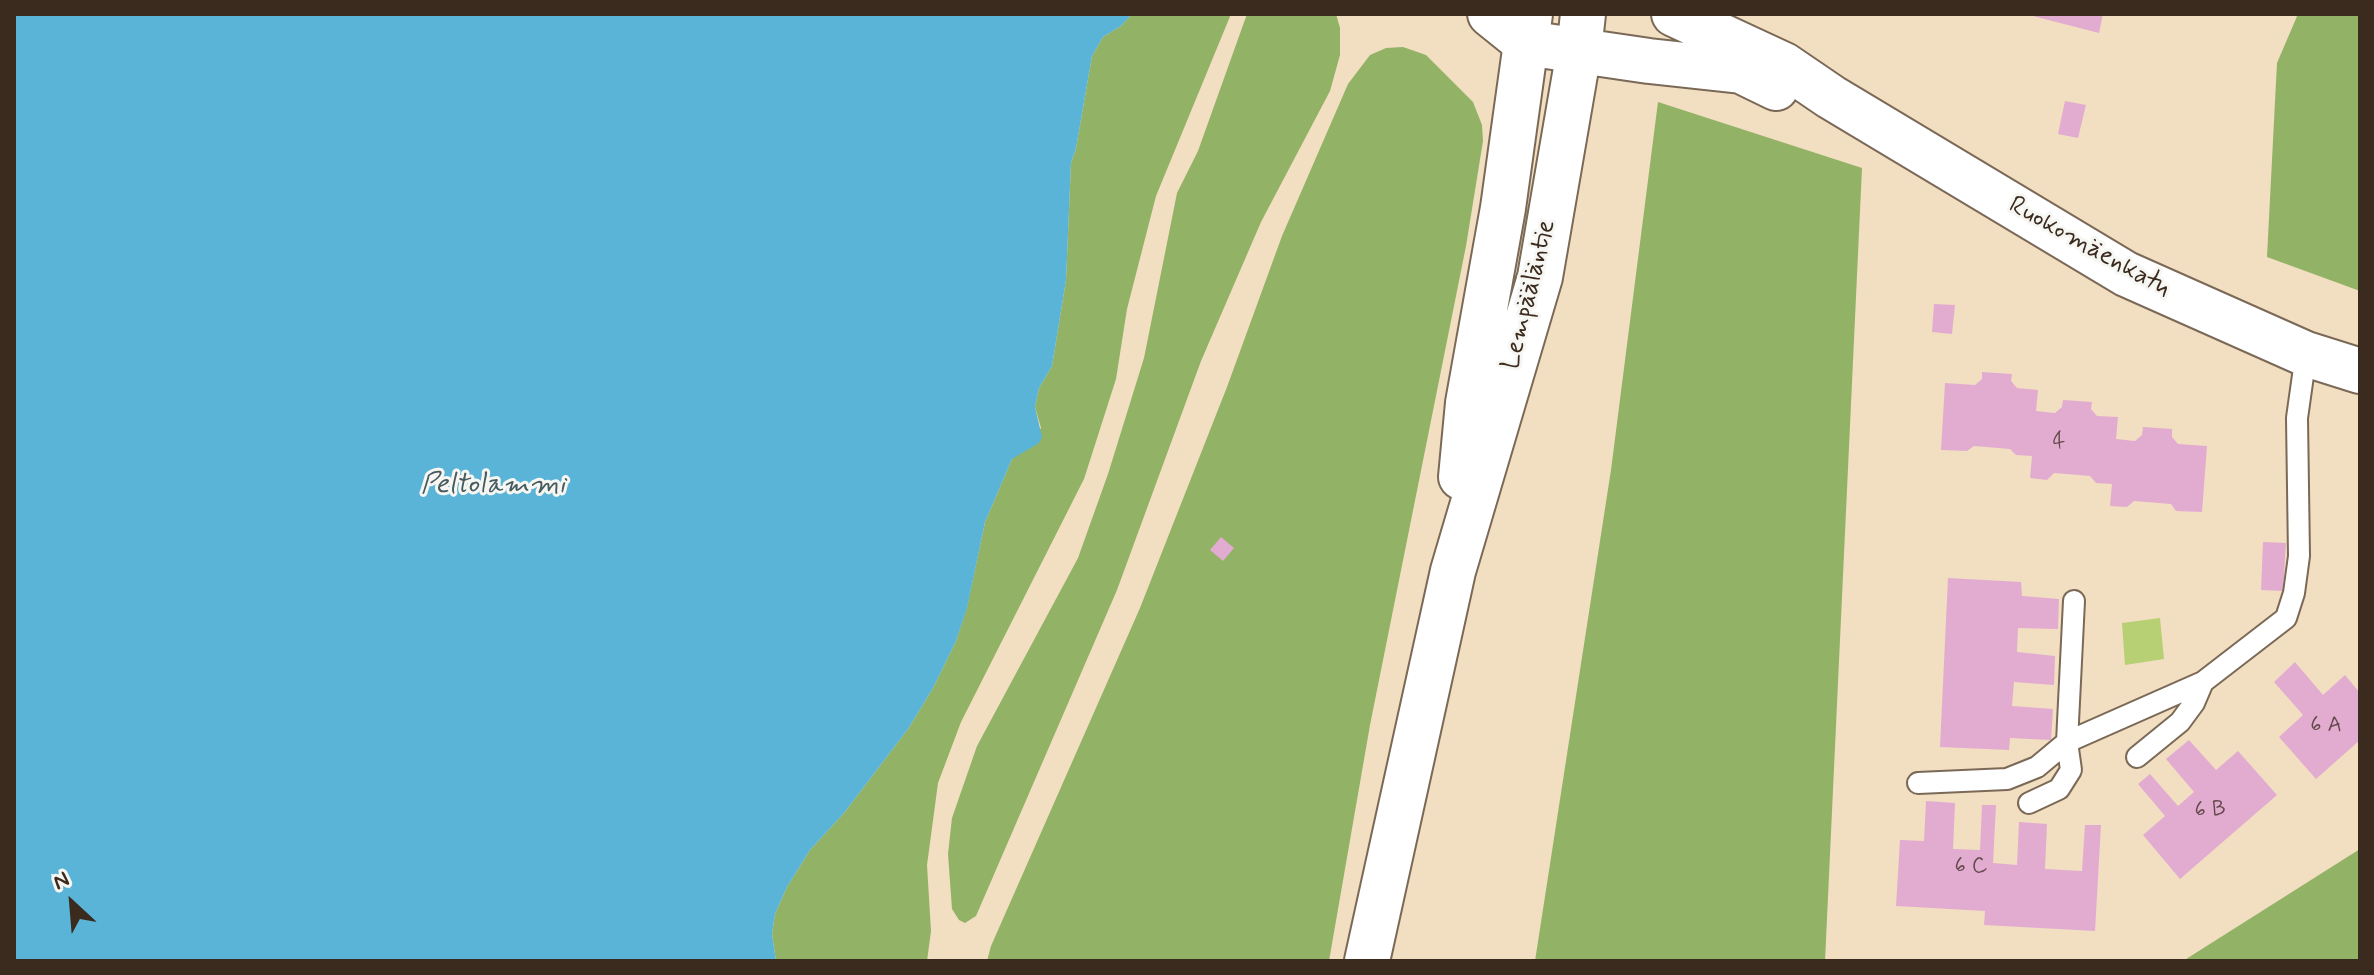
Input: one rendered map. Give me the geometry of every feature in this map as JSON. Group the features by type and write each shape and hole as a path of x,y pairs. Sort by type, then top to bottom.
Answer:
{"main road":[{"path":"1490,14 1528,28"},
{"name":"Ruokomäenkatu","path":"1674,14 1784,65 1831,97 2126,274 2306,354 2360,371"},
{"name":"Ruokomäenkatu","path":"1528,28 1581,32 1741,71 1784,91 1831,97"},
{"name":"Lempääläntie","path":"1453,571 1468,403 1503,208 1528,28"},
{"name":"Lempääläntie","path":"1367,961 1453,571 1540,277 1581,32"}],"lane":[{"path":"1918,783 2007,779 2037,767 2067,742 2203,682 2286,618 2294,593 2299,556 2297,418 2306,354"},
{"path":"2029,803 2059,789 2071,770 2067,742 2074,601"},
{"path":"2137,757 2180,722 2194,703 2203,682"}],"green space":[{"path":"1132,14 1231,14 1156,196 1127,309 1116,379 1084,479 961,722 938,783 927,865 931,931 927,961 776,961 772,934 775,914 787,887 810,850 844,813 908,729 933,688 956,641 967,607 985,522 1012,459 1041,428 1035,407 1039,388 1052,366 1066,280 1071,163 1092,56 1103,37 1121,26"},
{"path":"1247,14 1336,14 1340,28 1340,55 1330,91 1261,222 1201,361 1117,590 976,916 965,923 952,909 948,854 952,818 977,746 1078,558 1144,358 1177,193 1198,151"},
{"path":"2298,14 2360,14 2360,291 2267,257 2277,63"},
{"path":"1403,47 1426,55 1473,102 1482,125 1483,141 1466,246 1370,725 1329,961 987,961 1140,608 1227,387 1282,236 1348,84 1370,55 1386,48"},
{"path":"1658,102 1862,168 1825,961 1535,961 1611,470"},
{"path":"2160,618 2164,659 2125,665 2122,623"},
{"path":"2360,849 2360,961 2183,961"}],"water":[{"name":"Peltolammi","path":"14,14 1132,14 1121,26 1103,37 1092,56 1071,163 1066,280 1052,366 1039,388 1035,407 1042,437 1039,443 1012,459 985,522 967,608 956,641 933,688 908,729 844,813 810,850 787,887 775,914 772,934 776,961 14,961"}],"building":[{"path":"2025,14 2103,14 2099,33"},
{"path":"2065,101 2086,105 2078,138 2058,134"},
{"path":"1934,304 1955,305 1952,334 1932,332"},
{"path":"1982,372 2012,374 2011,381 2017,388 2038,390 2036,411 2055,413 2062,407 2063,400 2092,402 2091,409 2097,416 2118,417 2116,439 2135,441 2142,435 2143,427 2172,429 2172,437 2178,444 2207,446 2202,512 2176,511 2171,504 2134,501 2127,507 2110,506 2112,484 2096,483 2090,476 2054,473 2047,480 2030,478 2032,456 2016,455 2010,449 1974,446 1967,451 1941,450 1945,383 1975,385 1982,379"},
{"path":"1221,537 1234,548 1223,561 1210,550"},
{"path":"2263,542 2286,543 2283,591 2261,590"},
{"path":"1948,578 2021,582 2022,596 2059,599 2058,629 2018,628 2017,652 2055,656 2054,685 2014,682 2012,706 2053,709 2051,740 2010,738 2009,750 1940,747"},
{"path":"2295,662 2323,695 2345,675 2360,693 2360,740 2316,779 2279,737 2303,715 2274,682"},
{"path":"2189,740 2216,770 2238,751 2277,795 2180,879 2143,835 2165,816 2138,784 2150,774 2178,806 2194,792 2166,759"},
{"path":"1926,801 1955,803 1953,849 1980,850 1982,805 1996,805 1993,863 2017,865 2019,822 2047,824 2045,869 2082,871 2085,825 2101,825 2095,931 1984,925 1985,911 1896,906 1900,840 1924,841"}]}
